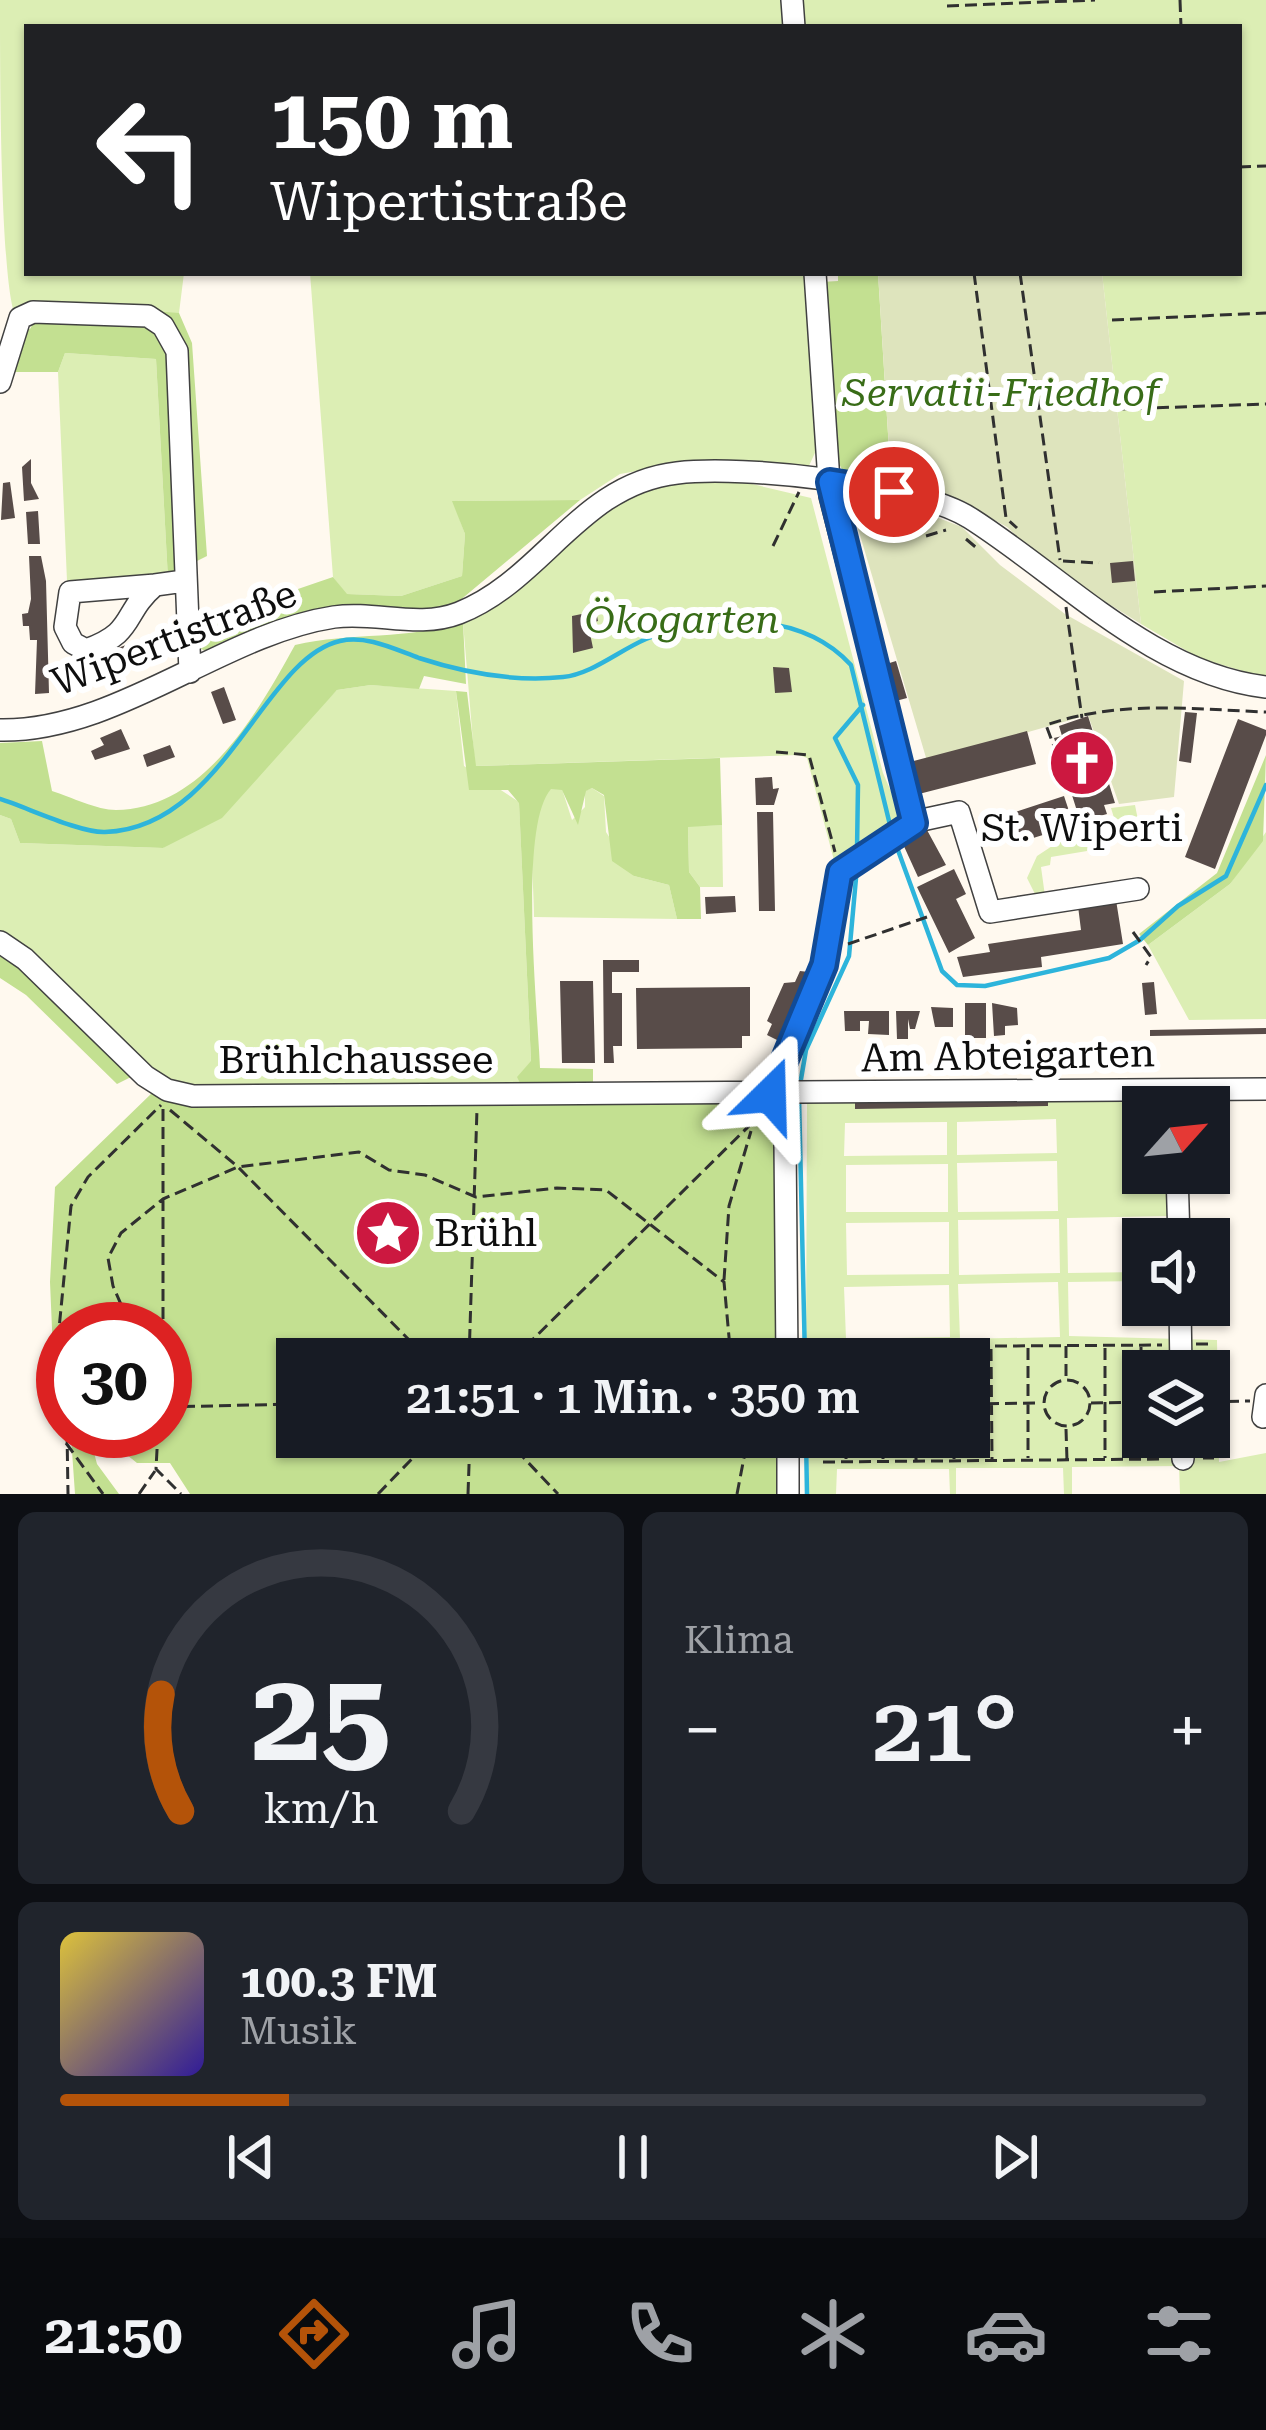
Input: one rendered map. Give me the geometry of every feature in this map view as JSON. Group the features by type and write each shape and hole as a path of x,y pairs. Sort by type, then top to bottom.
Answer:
{"street":[{"path":"787,1338 785,1142 763,1108 824,965 845,868 912,826 913,815 830,482 815,276"},
{"path":"0,382 20,318 33,313 148,316 164,326 177,351 190,672"},
{"name":"Wipertistraße","path":"0,730 64,721 298,626 336,616 427,621 462,612 505,584 605,496 631,482 679,472 800,478 935,501 967,516 1070,590 1204,673 1266,687"},
{"path":"155,585 184,581"},
{"path":"913,815 922,820 959,812 990,913 1138,889"},
{"name":"Brühlchaussee","path":"0,942 25,958 145,1076 167,1090 194,1096 477,1096 763,1108"},
{"name":"Am Abteigarten","path":"1230,1093 1266,1089"},
{"name":"Am Abteigarten","path":"763,1108 802,1094 1122,1098"},
{"path":"1181,1326 1181,1350"},
{"path":"788,1458 788,1494"}],"path":[{"path":"947,5 1095,0"},
{"path":"974,276 1006,518 1022,532"},
{"path":"1020,276 1060,560 1070,570 1064,622 1082,716"},
{"path":"1112,320 1266,314"},
{"path":"1121,409 1266,404"},
{"path":"773,546 798,500 800,478"},
{"path":"926,536 946,530"},
{"path":"967,539 979,550"},
{"path":"1052,560 1100,563"},
{"path":"1154,592 1266,586"},
{"path":"1070,789 1046,725 1184,704 1266,712"},
{"path":"776,752 809,755 845,868"},
{"path":"846,945 927,917"},
{"path":"1134,934 1151,956 1146,965"},
{"path":"470,1338 477,1096"},
{"path":"163,1104 181,1108"},
{"path":"163,1104 238,1167 407,1338"},
{"path":"163,1104 163,1302"},
{"path":"61,1302 70,1206 88,1177 163,1104"},
{"path":"729,1338 724,1282 729,1206 752,1127 763,1108"},
{"path":"534,1338 752,1127"},
{"path":"121,1302 108,1258 121,1233 163,1198 238,1167 359,1152 389,1170 425,1175 476,1197 557,1188 606,1190 724,1282"},
{"path":"992,1461 992,1346 1211,1344"},
{"path":"1028,1346 1028,1461"},
{"path":"1066,1346 1066,1380"},
{"path":"1105,1346 1105,1460"},
{"path":"1141,1346 1141,1350"},
{"path":"1066,1380 1080,1384 1090,1403 1080,1423 1066,1427 1052,1422 1043,1403 1048,1390 1066,1380"},
{"path":"1090,1403 1122,1402"},
{"path":"992,1403 1043,1403"},
{"path":"1230,1403 1264,1404"},
{"path":"192,1406 276,1404"},
{"path":"1066,1427 1067,1460"},
{"path":"67,1458 68,1494"},
{"path":"77,1458 103,1494"},
{"path":"140,1494 156,1469 157,1458"},
{"path":"378,1494 413,1458"},
{"path":"468,1494 469,1458"},
{"path":"524,1458 558,1494"},
{"path":"736,1494 744,1458"},
{"path":"823,1462 1149,1458"},
{"path":"156,1469 181,1494"}],"green space":[{"path":"0,0 784,0 787,24 24,24 24,276 184,276 179,313 15,315 4,215"},
{"path":"797,0 1266,0 1266,678 1199,658 1141,624 1102,276 1242,276 1242,24 800,24"},
{"path":"310,276 805,276 819,444 808,468 688,462 620,474 580,500 453,501 465,534 462,576 401,596 346,594 333,577"},
{"path":"838,276 878,276 891,482 845,475 836,458 821,282 838,281"},
{"name":"Servatii-Friedhof","path":"878,276 1102,276 1141,624 1048,566 1007,527 969,506 891,482"},
{"path":"152,311 179,313 192,343 207,556 191,564 187,375"},
{"path":"36,318 143,320 166,337 177,573 168,579 156,359 65,353 58,372 10,372 21,328 30,329"},
{"path":"65,353 156,359 168,579 72,587 67,581 58,372"},
{"name":"Ökogarten","path":"671,480 735,480 811,498 883,773 905,824 836,868 807,758 799,755 475,766 463,622 604,505"},
{"path":"849,498 915,509 962,527 1000,565 1065,614 1184,681 1174,797 1119,804 1088,715 927,761"},
{"path":"580,500 458,602 424,611 294,620 206,651 196,647 195,630 202,625 263,610 260,602 333,577 347,594 401,596 462,576 465,534 452,501"},
{"path":"463,622 466,684 424,676 419,689 371,685 337,690 222,818 163,848 20,843 11,819 0,815 0,743 42,741 52,791 109,809 147,805 176,793 225,752 264,699 295,645"},
{"path":"371,685 456,691 464,766 519,802 531,1062 518,1077 522,1087 191,1090 163,1080 0,935 0,815 11,819 20,843 163,848 283,746 337,690"},
{"path":"456,691 467,692 476,766 720,758 722,825 688,827 689,872 700,887 701,919 677,919 669,885 634,876 612,861 604,795 592,788 586,791 578,825 562,790 551,789 541,809 532,879 540,1068 593,1069 593,1088 522,1087 517,1077 531,1061 519,803 508,790 469,790"},
{"path":"1266,755 1263,841 1230,884 1148,945 1139,934 1217,873"},
{"path":"592,788 604,796 606,832 634,876 669,885 677,919 534,917 533,850 542,802 550,789 562,789 572,820 585,807 585,791"},
{"path":"1135,805 1138,820 1090,831 1087,851 1051,857 1050,865 1041,867 1045,896 1037,898 1027,878 1037,856 1081,827 1079,817 1086,815 1095,828 1115,821 1111,808"},
{"path":"722,825 723,887 700,887 689,872 688,826"},
{"path":"1266,832 1266,1019 1189,1020 1148,945 1230,884"},
{"path":"0,956 21,970 131,1077 117,1084 26,995 0,978"},
{"name":"Brühl","path":"152,1093 756,1102 775,1137 776,1338 276,1338 276,1458 777,1458 777,1494 190,1494 170,1463 137,1463 131,1458 192,1458 192,1302 51,1302 55,1187"},
{"path":"1122,1096 1122,1194 1172,1194 1170,1216 1067,1218 1068,1273 1122,1272 1122,1281 1068,1282 1069,1336 1217,1340 1217,1350 1122,1350 1122,1458 1219,1458 1219,1462 1266,1453 1266,1494 1180,1494 1179,1466 1072,1467 1072,1494 1064,1494 1063,1468 956,1468 956,1494 950,1494 949,1469 837,1469 836,1494 809,1494 808,1458 990,1458 990,1338 1060,1337 1058,1282 958,1284 960,1338 898,1338 950,1337 949,1285 844,1287 846,1338 806,1338 807,1101","holes":["1056,1119 1057,1153 957,1155 957,1122","947,1122 947,1155 844,1156 845,1123","1057,1161 1058,1211 958,1212 957,1163","948,1164 948,1212 846,1212 846,1165","1059,1219 1060,1273 959,1275 958,1220","949,1222 949,1274 847,1275 846,1223"]},
{"name":"Brühl","path":"72,1458 95,1458 119,1494 75,1494"}],"building":[{"path":"31,459 31,483 39,499 24,501 22,467"},
{"path":"10,482 15,518 1,520 3,483"},
{"path":"38,511 40,544 28,544 26,512"},
{"path":"29,556 41,556 46,581 49,693 35,694 37,640 30,640 29,626 23,626 22,614 28,613 31,599"},
{"path":"1133,561 1135,581 1112,583 1110,563"},
{"path":"596,611 598,621 588,624 593,648 573,653 572,616"},
{"path":"147,637 153,653 125,664 118,648"},
{"path":"896,661 907,698 892,702 883,665"},
{"path":"773,667 789,668 792,692 775,693"},
{"path":"224,687 236,720 223,724 211,692"},
{"path":"1185,712 1197,713 1191,763 1179,761"},
{"name":"St. Wiperti","path":"1088,716 1115,803 1104,805 1107,814 1089,819 1086,808 1077,811 1054,738 1062,736 1059,726"},
{"path":"1238,719 1266,730 1266,735 1215,869 1185,857"},
{"path":"121,729 130,749 95,760 91,751 104,745 100,738"},
{"path":"1027,731 1036,764 915,795 906,763"},
{"path":"170,745 175,757 147,767 143,755"},
{"path":"772,777 773,789 779,788 774,805 756,805 755,778"},
{"path":"1064,796 1073,823 1043,826 1046,834 1030,839 1028,831 1008,838 1005,830 998,832 997,818"},
{"path":"757,812 773,812 775,911 759,911"},
{"path":"927,830 946,865 918,877 902,842"},
{"path":"954,869 966,894 956,899 975,938 949,953 917,887"},
{"path":"735,896 736,912 706,914 705,897"},
{"path":"1116,900 1123,944 1041,957 1042,967 963,977 957,957 990,952 988,944 1081,930 1078,906"},
{"path":"603,960 639,960 639,972 612,972 612,993 622,993 622,1046 613,1046 614,1063 604,1063"},
{"path":"800,971 809,972 779,1041 767,1035 772,1024 767,1021 784,983 795,982"},
{"path":"560,981 593,981 595,1063 562,1063"},
{"path":"1154,982 1157,1014 1145,1015 1142,983"},
{"path":"750,987 750,1036 742,1036 742,1048 637,1049 636,988"},
{"path":"965,1003 986,1003 986,1038 965,1038"},
{"path":"992,1003 1017,1008 1018,1025 1005,1026 1005,1035 994,1036"},
{"path":"931,1007 953,1008 953,1027 935,1027"},
{"path":"844,1011 889,1011 889,1035 868,1034 869,1021 860,1021 860,1031 845,1031"},
{"path":"896,1011 920,1011 915,1029 910,1029 908,1019 908,1039 897,1039"},
{"path":"1266,1028 1266,1034 1150,1036 1150,1030"},
{"path":"1048,1100 1048,1106 855,1109 855,1102"}],"waterway":[{"path":"0,799 94,831 146,823 181,803 211,774 288,677 313,654 340,641 370,641 472,672 545,678 584,671 671,630 726,621 781,626 807,634 851,665 890,825"},
{"path":"857,850 858,785 835,738 863,705"},
{"path":"895,842 942,971 957,985 985,986 1109,958 1140,940 1178,906 1226,876 1266,785"},
{"path":"800,1085 806,1050 849,956 857,867"},
{"path":"799,1097 805,1338"},
{"path":"806,1458 807,1494"}],"place":[{"name":"St. Wiperti","path":"1082,763"},
{"name":"Brühl","path":"388,1233"}],"route":[{"path":"770,1095 824,965 840,872 914,823 830,482 894,492"}]}
